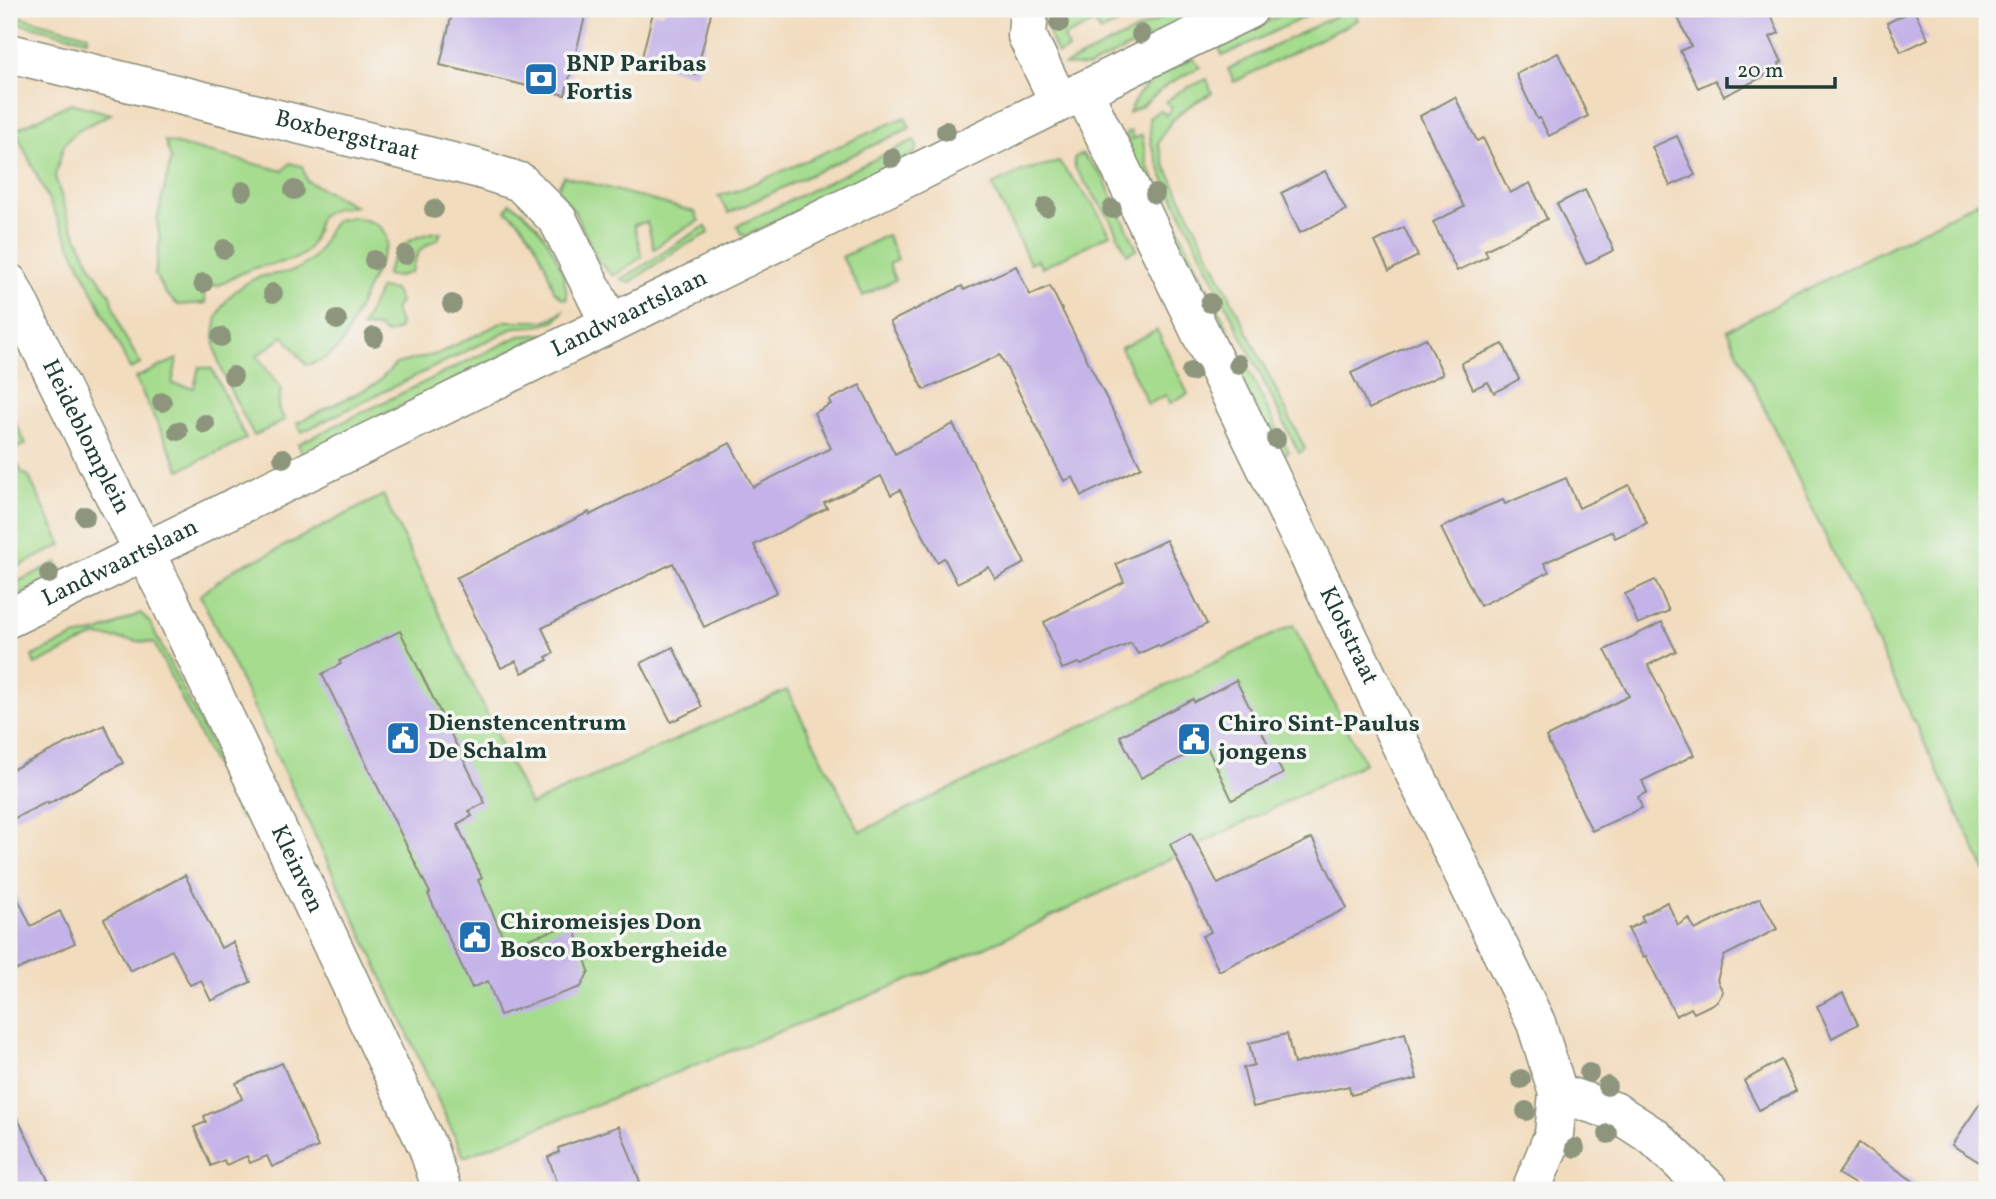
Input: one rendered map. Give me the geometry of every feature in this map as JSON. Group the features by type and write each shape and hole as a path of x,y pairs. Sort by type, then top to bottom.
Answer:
{"street":[{"name":"Klotstraat","path":"1029,9 1027,36 1071,96 1536,1023 1558,1093 1554,1133 1531,1190"},
{"name":"Landwaartslaan","path":"9,618 1249,9"},
{"name":"Boxbergstraat","path":"9,53 476,168 520,182 558,220 610,324"},
{"name":"Heideblomplein","path":"9,283 143,551"},
{"name":"Kleinven","path":"143,551 165,591 336,951 428,1148 442,1190"},
{"path":"1558,1093 1614,1111 1654,1137 1710,1190"}],"green space":[{"path":"1054,9 1071,9 1067,19 1081,22 1108,9 1149,9 1100,32 1095,22 1064,37 1068,49 1058,54 1049,32"},
{"path":"1180,9 1210,9 1088,67 1065,65"},
{"path":"1293,9 1321,9 1223,56 1221,45"},
{"path":"1353,9 1358,20 1234,82 1228,69"},
{"path":"9,14 88,35 87,40 9,21"},
{"path":"1193,58 1200,67 1168,84 1142,106 1129,113 1139,93 1155,79"},
{"path":"1207,79 1212,93 1173,119 1158,144 1165,165 1305,449 1299,453 1163,176 1151,143 1149,118 1160,110 1166,115 1172,108 1166,102 1178,92"},
{"path":"71,103 111,114 78,130 64,144 55,176 68,218 93,269 111,296 122,332 141,364 130,369 15,130"},
{"path":"905,117 910,128 729,213 718,196 739,190"},
{"path":"1131,131 1133,139 1142,135 1147,165 1289,452 1278,457 1131,156 1126,133"},
{"path":"914,140 917,146 915,153 746,236 741,234 737,226"},
{"path":"165,141 283,171 290,163 302,166 307,181 355,206 337,208 320,216 311,244 300,257 250,269 216,286 210,284 203,290 206,303 178,305 166,294 155,275 160,239 157,221 171,159"},
{"path":"1082,154 1102,175 1137,249 1127,254 1109,217 1075,168 1074,158"},
{"path":"1059,162 1094,206 1110,234 1042,268 1038,260 1030,263 992,185 1024,170"},
{"path":"564,176 695,212 699,221 654,249 647,222 634,225 642,257 613,276 598,261 574,211 557,189"},
{"path":"1987,197 1987,874 1727,330"},
{"path":"510,203 531,220 549,244 562,272 567,299 554,291 547,269 530,235 515,217 506,211"},
{"path":"352,217 381,228 387,245 343,342 335,351 322,360 306,365 284,336 257,356 281,389 278,408 285,420 254,436 233,396 217,354 214,334 218,315 229,297 250,281 262,276 289,272 308,262 314,257 333,224"},
{"path":"706,226 709,233 678,249 629,283 621,279 684,239"},
{"path":"434,232 441,232 438,239 419,251 411,272 396,277 386,275 403,245"},
{"path":"887,235 898,259 889,264 895,280 863,296 842,257"},
{"path":"380,288 394,290 400,301 395,310 400,324 398,330 387,334 377,328 362,327"},
{"path":"563,311 554,321 548,323 515,327 302,432 297,423 376,384 396,364 437,354 505,321 546,321"},
{"path":"1157,330 1188,394 1170,403 1166,395 1148,404 1121,348"},
{"path":"546,334 303,455 298,444 519,336"},
{"path":"177,359 172,384 194,388 199,367 212,369 246,439 180,470 135,378"},
{"path":"9,410 26,444 11,451 22,473 28,475 62,545 9,571"},
{"path":"383,495 530,805 787,690 860,832 1293,625 1365,763 1049,918 932,971 464,1157 371,953 200,595 239,566 263,557"},
{"path":"57,562 63,574 9,600 9,586"},
{"path":"141,613 150,623 246,816 241,819 154,643 95,636 35,665 32,656 74,637 99,632"}],"building":[{"path":"453,9 587,9 565,95 440,65"},
{"path":"665,9 712,9 696,75 641,61 653,12 663,14"},
{"path":"1674,9 1768,9 1779,33 1770,37 1782,62 1779,63 1781,68 1724,96 1715,80 1698,88 1680,51 1691,46"},
{"path":"1914,10 1928,39 1901,52 1887,23"},
{"path":"1558,53 1588,116 1549,136 1540,118 1537,119 1516,74"},
{"path":"1455,97 1477,141 1483,138 1510,193 1530,183 1547,219 1485,250 1488,256 1457,271 1433,222 1464,207 1420,116"},
{"path":"1677,136 1695,175 1670,186 1652,147"},
{"path":"1325,171 1346,210 1300,233 1281,193"},
{"path":"1585,190 1614,250 1586,264 1557,204"},
{"path":"1404,227 1418,256 1389,271 1375,242"},
{"path":"1016,266 1030,295 1050,286 1141,467 1082,496 1073,477 1064,481 1000,355 924,390 890,322 962,286 964,290"},
{"path":"1426,338 1443,374 1369,409 1351,373"},
{"path":"1503,344 1519,379 1494,393 1488,382 1473,389 1461,363"},
{"path":"860,385 895,454 953,424 1025,563 995,579 989,567 957,583 944,558 937,562 900,490 891,495 881,476 824,503 827,508 754,545 777,592 704,627 673,563 542,628 554,653 546,657 548,660 522,673 516,661 501,668 456,578 589,512 590,515 730,443 753,487 831,448 814,413 831,404 829,400"},
{"path":"1566,478 1579,508 1629,485 1647,523 1615,538 1612,531 1544,563 1549,572 1480,606 1441,528 1485,507 1503,500 1505,504"},
{"path":"1166,540 1207,624 1160,647 1158,645 1138,654 1131,643 1081,665 1079,663 1062,669 1044,622 1124,582 1116,564"},
{"path":"1655,580 1669,611 1638,624 1625,594"},
{"path":"1662,622 1676,651 1648,665 1694,755 1642,781 1647,792 1638,797 1642,808 1592,831 1546,737 1629,696 1605,650"},
{"path":"400,631 485,803 469,811 472,816 457,824 482,878 478,880 507,946 573,924 589,971 581,987 500,1015 488,981 472,988 428,894 430,893 322,674 341,664 339,661"},
{"path":"673,647 702,707 671,722 641,663"},
{"name":"Chiro Sint-Paulus jongens","path":"1236,680 1283,774 1232,800 1206,745 1141,778 1120,736"},
{"path":"104,725 123,763 48,804 47,802 9,821 9,771"},
{"path":"1191,833 1218,884 1312,838 1347,908 1219,971 1202,936 1211,932 1170,844"},
{"path":"185,875 221,948 233,942 251,982 211,1001 201,980 190,985 172,950 130,971 104,919"},
{"path":"9,880 31,926 60,911 75,943 17,970 9,954"},
{"path":"1760,898 1777,929 1724,956 1717,980 1723,992 1717,1002 1694,1013 1691,1008 1676,1016 1646,956 1643,957 1628,929 1644,921 1641,916 1667,902 1678,925 1689,918 1695,930"},
{"path":"1843,993 1858,1024 1832,1038 1817,1006"},
{"path":"1405,1033 1417,1079 1351,1095 1349,1086 1253,1107 1243,1068 1254,1065 1249,1043 1287,1034 1294,1064"},
{"path":"1781,1060 1796,1091 1759,1110 1744,1081"},
{"path":"282,1063 318,1147 272,1167 267,1156 250,1163 247,1156 226,1165 224,1160 211,1166 194,1127 206,1122 204,1116 242,1099 236,1083"},
{"path":"1987,1093 1987,1167 1952,1145"},
{"path":"9,1101 53,1190 15,1190 9,1178"},
{"path":"619,1126 640,1182 616,1190 560,1190 548,1157 559,1152 558,1148"},
{"path":"1859,1143 1926,1190 1865,1190 1838,1174"}],"place":[{"name":"BNP Paribas Fortis","path":"541,79"},
{"name":"Dienstencentrum De Schalm","path":"403,738"},
{"name":"Chiro Sint-Paulus jongens","path":"1194,739"},
{"name":"Chiromeisjes Don Bosco Boxbergheide","path":"475,937"}]}
